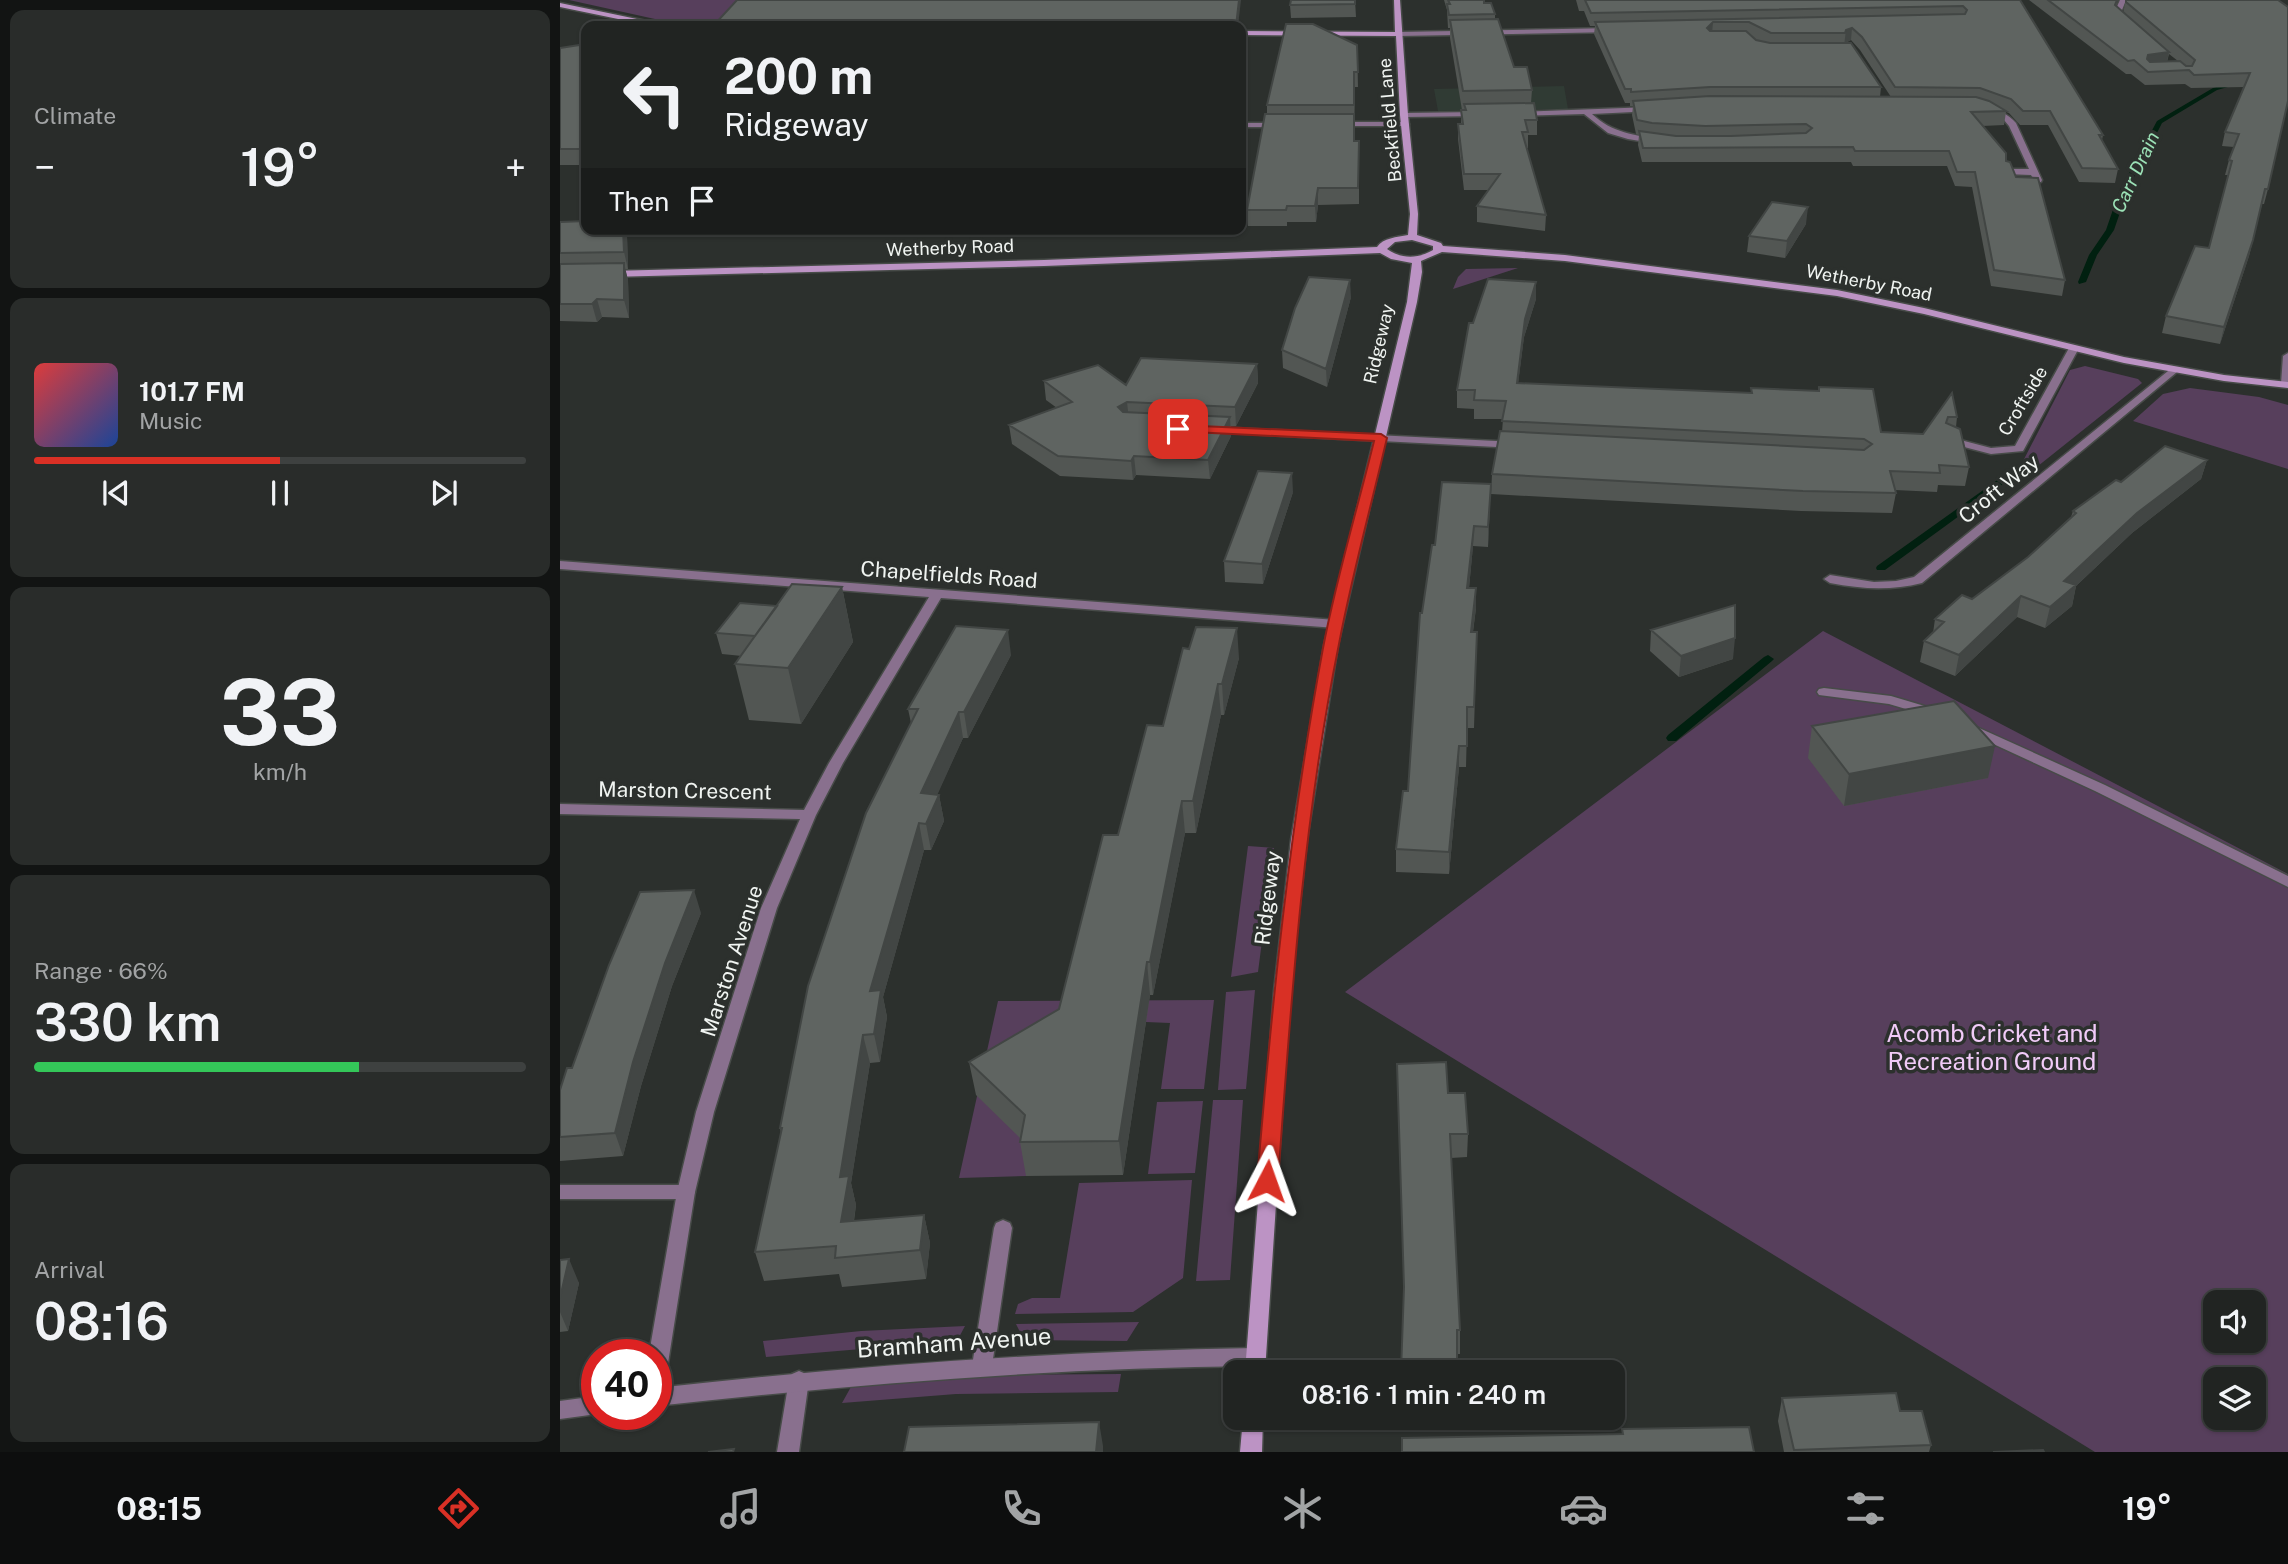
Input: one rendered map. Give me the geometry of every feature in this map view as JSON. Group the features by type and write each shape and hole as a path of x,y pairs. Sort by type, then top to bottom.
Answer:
{"street":[{"name":"Beckfield Lane","path":"1397,0 1404,119 1415,214 1412,237"},
{"path":"2123,0 2116,15 2133,31"},
{"path":"560,5 637,21"},
{"path":"1246,33 1398,34 1618,30"},
{"path":"1974,106 2007,118 2013,125 2036,176 2008,172"},
{"path":"1509,114 1664,108"},
{"path":"1587,113 1605,130 1629,138 1663,143"},
{"path":"1323,125 1496,114"},
{"path":"1246,125 1295,125"},
{"path":"1412,237 1434,242 1439,248 1430,257 1416,259 1390,256 1382,250 1386,242 1412,237"},
{"name":"Wetherby Road","path":"1439,248 1565,258 1837,293 2173,370 2287,385"},
{"name":"Wetherby Road","path":"601,275 1044,263 1382,250"},
{"name":"Ridgeway","path":"1255,1360 1282,991 1299,841 1336,624 1412,302 1417,272 1416,259"},
{"name":"Croftside","path":"1949,440 1991,451 2019,449 2074,348"},
{"path":"2287,385 2288,356"},
{"name":"Croft Way","path":"1830,579 1874,587 1900,586 1918,580 2173,370"},
{"path":"1205,430 1532,446"},
{"name":"Chapelfields Road","path":"560,565 1336,624"},
{"name":"Marston Avenue","path":"662,1339 685,1192 705,1112 769,908 809,815 883,681 938,593"},
{"path":"1824,692 1891,700 1950,719 2099,788 2288,882"},
{"name":"Marston Crescent","path":"560,809 809,815"},
{"path":"560,1192 685,1192"},
{"path":"982,1366 1003,1228"},
{"name":"Bramham Avenue","path":"672,1395 799,1380 982,1366 1131,1358 1223,1363"},
{"path":"788,1452 799,1380"},
{"path":"560,1410 581,1407"},
{"path":"1251,1452 1252,1430"}],"shaded area":[{"path":"1564,86 1568,109 1438,111 1434,89"}],"green space":[{"path":"569,0 748,0 727,21 664,21"},
{"path":"1518,268 1453,289 1458,277 1466,269"},
{"path":"2085,366 2138,379 2142,383 2033,470 2021,465 2070,370"},
{"path":"2190,388 2259,397 2288,405 2288,469 2133,421 2163,394"},
{"name":"Acomb Cricket and Recreation Ground","path":"1823,631 2288,874 2288,1452 2095,1452 1345,992"},
{"path":"1248,846 1274,848 1258,972 1231,977"},
{"path":"1255,990 1246,1089 1218,1090 1226,992"},
{"path":"1214,1000 1204,1089 1161,1089 1170,1023 1146,1022 1031,1149 1026,1176 959,1178 998,1001"},
{"path":"1213,1100 1243,1100 1230,1280 1196,1281"},
{"path":"1203,1101 1195,1173 1148,1174 1157,1102"},
{"path":"1192,1180 1183,1278 1133,1312 1015,1314 1018,1304 1032,1298 1060,1298 1079,1183"},
{"path":"1139,1322 1127,1341 1024,1340 1016,1324"},
{"path":"965,1326 957,1341 766,1357 763,1341 861,1331"},
{"path":"1121,1374 1118,1392 956,1394 842,1403 852,1385 983,1375"}],"building":[{"path":"737,0 1239,0 1237,21 718,21"},
{"path":"1291,0 1355,0 1355,4 1290,5"},
{"path":"1448,0 1484,0 1484,3 1491,3 1495,14 1449,15"},
{"path":"1585,0 2020,0 2103,135 2099,135 2118,169 2082,168 2050,111 2023,111 2011,99 1980,88 1895,87 1862,37 1852,28 1845,33 1771,33 1749,22 1713,22 1707,28 1710,31 1746,31 1756,40 1770,43 1851,43 1881,87 1710,87 1631,92 1631,89 1625,89 1595,22 1965,14 1967,10 1963,6 1591,13"},
{"path":"2048,0 2117,0 2115,5 2169,52 2148,55 2150,62 2180,61 2186,66 2192,66 2195,60 2126,0 2278,0 2288,7 2288,101 2268,189 2265,189 2253,240 2224,327 2166,316 2195,246 2209,248 2232,161 2229,160 2239,134 2225,132 2250,73 2194,75 2189,70 2148,72 2134,60 2128,61"},
{"path":"1498,19 1514,67 1527,67 1532,90 1463,91 1450,20"},
{"path":"1286,24 1313,24 1357,45 1358,72 1354,72 1354,105 1267,105"},
{"path":"581,45 581,149 560,149 560,48"},
{"path":"1710,96 1976,97 1989,101 2006,111 1971,112 2006,153 2006,161 2010,162 2016,177 2038,178 2065,280 1994,270 1975,172 1957,172 1949,151 1855,151 1853,147 1643,148 1639,131 1676,136 1731,136 1806,133 1812,128 1806,124 1705,126 1652,123 1637,120 1633,101"},
{"path":"1534,103 1537,120 1525,120 1528,132 1522,132 1546,215 1477,206 1500,174 1464,174 1458,124 1463,124 1461,110 1466,110 1464,104"},
{"path":"1265,114 1354,114 1354,141 1359,141 1358,188 1318,188 1315,206 1287,206 1286,210 1247,210"},
{"path":"1772,202 1808,207 1787,241 1749,236"},
{"path":"581,221 581,235 623,235 624,252 560,253 560,222"},
{"path":"624,263 624,300 597,299 592,304 560,304 560,264"},
{"path":"1309,277 1350,280 1326,369 1282,350 1295,308"},
{"path":"1488,279 1536,282 1525,319 1517,383 1752,393 1751,388 1819,391 1819,387 1873,389 1881,432 1923,434 1952,393 1957,417 1948,417 1946,423 1960,429 1969,467 1939,465 1940,473 1890,471 1896,493 1803,491 1492,474 1500,431 1864,450 1872,444 1864,439 1502,421 1506,401 1474,400 1475,390 1457,390 1469,323 1473,323"},
{"path":"1141,358 1257,364 1235,407 1127,402 1118,407 1123,412 1230,417 1208,460 1134,456 1131,461 1058,456 1009,425 1072,402 1044,381 1098,365 1126,385"},
{"path":"2165,446 2207,460 2137,513 2064,581 2076,585 2050,607 2021,596 1959,655 1924,641 1944,622 1935,619 1962,595 1972,599 2028,557 2076,513 2073,511 2116,480 2121,482"},
{"path":"1258,471 1292,473 1262,564 1224,561"},
{"path":"1442,482 1491,484 1488,527 1474,526 1467,588 1476,588 1471,632 1477,632 1474,707 1467,707 1467,746 1459,746 1449,852 1396,849 1403,791 1408,791 1420,613 1432,545 1435,545"},
{"path":"792,584 842,587 788,668 735,664"},
{"path":"740,603 777,606 755,636 716,633"},
{"path":"1735,605 1735,638 1681,656 1651,630"},
{"path":"956,626 1008,630 964,712 959,712 921,793 939,795 926,824 919,823 870,991 881,990 874,1034 863,1035 840,1177 849,1176 841,1222 924,1215 920,1250 835,1258 836,1246 755,1252 782,1128 808,986 866,813 918,709 908,709"},
{"path":"1196,627 1237,628 1222,684 1218,684 1193,801 1182,801 1150,962 1147,962 1119,1141 1020,1142 1025,1115 969,1062 1059,1009 1103,835 1118,835 1147,725 1163,726 1183,648 1189,649"},
{"path":"1954,701 1995,746 1849,774 1812,726"},
{"path":"694,890 665,963 633,1062 615,1133 560,1137 560,1090 567,1068 572,1068 609,965 640,892"},
{"path":"1446,1062 1448,1093 1465,1093 1468,1134 1450,1134 1460,1330 1457,1330 1457,1360 1401,1360 1404,1287 1397,1064"},
{"path":"569,1259 560,1298 560,1260"},
{"path":"1896,1393 1900,1411 1922,1411 1931,1445 1794,1450 1782,1398"},
{"path":"1099,1422 1096,1452 904,1452 909,1427"},
{"path":"1749,1427 1754,1452 1402,1452 1402,1438 1623,1434 1622,1430"},
{"path":"734,1449 733,1452 708,1452"},
{"path":"2043,1450 2044,1452 1993,1452"}],"waterway":[{"name":"Carr Drain","path":"2082,282 2093,255 2110,230 2123,192 2159,122 2215,89 2233,84"},
{"name":"Carr Drain","path":"1881,568 2010,474"},
{"name":"Carr Drain","path":"1672,738 1768,659"}],"route":[{"path":"1178,429 1381,438 1331,645 1299,841 1282,991 1267,1181"}]}
